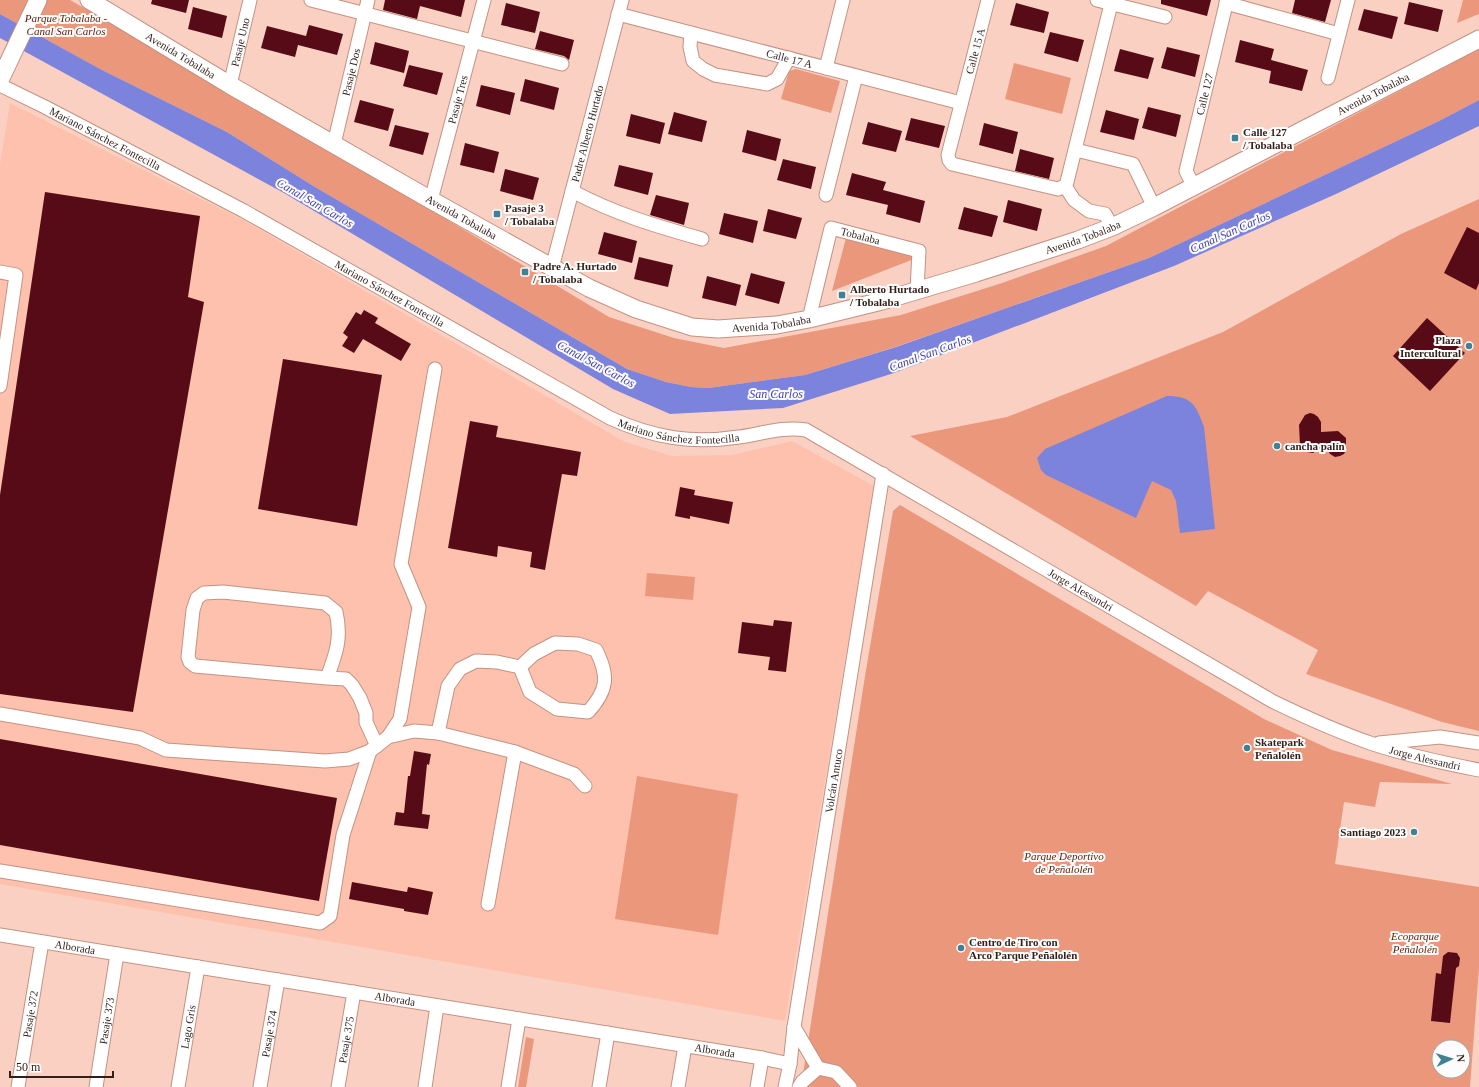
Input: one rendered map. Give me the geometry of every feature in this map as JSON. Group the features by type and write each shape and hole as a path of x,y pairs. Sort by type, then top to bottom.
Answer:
{"main road":[{"path":"0,80 38,0"},
{"name":"Avenida Tobalaba","path":"89,0 230,85 589,288 636,309 692,328 718,329 783,324 882,301 1035,254 1112,227 1194,187 1479,39"}],"street":[{"name":"Pasaje Uno","path":"230,85 250,0"},
{"path":"311,0 562,64"},
{"name":"Pasaje Dos","path":"334,144 368,0"},
{"name":"Pasaje Tres","path":"431,200 484,0"},
{"name":"Padre Alberto Hurtado","path":"552,268 622,0"},
{"path":"826,68 843,0"},
{"name":"Calle 15 A","path":"988,0 948,155 949,160 952,164 1058,189 1065,186"},
{"path":"1097,0 1111,2 1165,17"},
{"path":"1328,78 1348,0"},
{"path":"1111,2 1076,150 1068,182 1065,186 1074,200 1089,211 1105,214 1112,227"},
{"path":"1227,2 1339,34"},
{"name":"Calle 127","path":"1194,187 1186,171 1227,2"},
{"name":"Calle 17 A","path":"618,14 961,102"},
{"path":"690,33 690,47 693,62 703,70 715,75 768,84 778,80 789,58"},
{"path":"826,195 856,76"},
{"name":"Mariano Sánchez Fontecilla","path":"0,85 244,211 372,282 599,412 622,423 659,435 697,440 723,439 795,428"},
{"path":"1076,150 1133,164 1154,207"},
{"path":"572,191 598,205 645,222 702,239"},
{"name":"Tobalaba","path":"809,319 831,228 919,251 916,290"},
{"path":"0,272 16,275 0,386"},
{"path":"0,714 140,738 166,750 325,762 349,759 373,748 388,737 400,719 419,607 401,564 435,369"},
{"name":"Jorge Alessandri","path":"795,428 806,430 816,435 1272,701 1308,718 1372,743 1433,760 1479,770"},
{"name":"Volcán Antuco","path":"785,1087 790,1064 794,1027 884,474"},
{"path":"0,871 320,923 330,916 343,835 373,748 366,722 366,713 352,685 346,680 195,666 190,662 188,657 193,610 197,598 204,593 223,592 325,603 336,612 339,634 336,654 327,678"},
{"path":"556,643 578,644 596,650 604,666 604,684 598,700 588,712 557,710 530,692 520,667 534,654 556,643"},
{"path":"438,733 448,686 460,669 476,661 496,662 520,667"},
{"path":"388,737 414,731 438,733 515,752 574,774 585,786"},
{"name":"Jorge Alessandri","path":"1372,743 1440,737 1479,744"},
{"path":"488,904 515,752"},
{"name":"Alborada","path":"0,935 762,1058 790,1064"},
{"name":"Pasaje 372","path":"18,1087 42,942"},
{"name":"Pasaje 373","path":"96,1087 117,954"},
{"name":"Lago Gris","path":"178,1087 198,967"},
{"name":"Pasaje 374","path":"260,1087 278,980"},
{"name":"Pasaje 375","path":"338,1087 354,992"},
{"path":"425,1087 437,1006"},
{"path":"508,1087 519,1019"},
{"path":"794,1027 818,1068 836,1072 850,1087"},
{"path":"599,1087 608,1033"},
{"path":"678,1087 686,1046"},
{"path":"757,1087 762,1058"},
{"path":"799,1087 802,1082 818,1068"}],"shaded area":[{"path":"10,103 245,221 625,442 672,456 732,455 792,441 874,486 785,1021 0,884 0,164"}],"green space":[{"name":"Parque Tobalaba - Canal San Carlos","path":"0,0 70,0 325,146 609,317 674,338 724,348 901,315 1002,283 1106,246 1479,49 1479,100 1439,121 1149,258 895,347 805,375 708,388 691,387 666,382 627,369 315,187 227,132 102,70 0,14"},
{"path":"1463,0 1479,0 1479,14 1457,23"},
{"path":"1014,63 1071,78 1062,114 1005,99"},
{"path":"796,69 840,81 831,113 781,99 789,71"},
{"path":"1479,199 1479,731 1442,722 1306,674 1318,650 1208,591 1196,606 910,436 1007,417 1223,332 1401,234"},
{"path":"846,238 919,257 832,291"},
{"name":"Parque Deportivo de Peñalolén","path":"900,505 1264,719 1332,750 1452,784 1380,782 1375,807 1344,802 1335,864 1479,887 1479,968 1471,1074 1471,1039 1431,1039 1431,1079 1471,1079 1470,1087 801,1087 865,676 893,511"},
{"path":"647,573 695,577 693,600 645,596"},
{"path":"637,776 738,794 718,935 615,919"},
{"path":"526,1037 534,1039 526,1087 518,1087"}],"water":[{"name":"San Carlos","path":"0,14 102,70 227,132 315,187 627,369 666,382 691,387 708,388 805,375 896,347 1149,258 1439,121 1479,100 1479,126 1336,194 1174,266 894,373 783,408 670,414 613,389 284,193 0,38"},
{"path":"1167,396 1175,396 1188,400 1192,403 1204,427 1215,529 1180,533 1176,501 1171,490 1152,481 1136,518 1046,475 1041,470 1037,458 1045,449"}],"building":[{"path":"152,0 189,0 186,13 151,4"},
{"path":"385,0 465,0 461,17 420,6 417,19 383,10"},
{"path":"1161,0 1211,0 1207,16 1161,4"},
{"path":"1295,0 1331,0 1325,22 1292,13"},
{"path":"1409,2 1443,10 1438,32 1404,24"},
{"path":"506,3 540,12 535,33 501,25"},
{"path":"1016,3 1049,12 1044,33 1010,25"},
{"path":"193,7 227,16 222,38 188,29"},
{"path":"1364,9 1398,17 1392,39 1358,30"},
{"path":"309,25 343,34 337,55 298,45 295,57 261,48 267,26 306,36"},
{"path":"540,31 574,40 569,60 564,56 535,49"},
{"path":"1050,32 1084,40 1078,62 1044,53"},
{"path":"1240,40 1274,49 1271,60 1308,70 1302,91 1269,83 1271,71 1235,62"},
{"path":"375,42 409,51 404,73 370,64"},
{"path":"1167,47 1200,55 1195,77 1161,68"},
{"path":"1120,49 1154,58 1148,79 1114,71"},
{"path":"409,65 443,73 437,95 403,86"},
{"path":"525,79 559,88 554,110 520,101"},
{"path":"481,85 515,93 510,115 476,106"},
{"path":"360,100 394,109 388,131 354,122"},
{"path":"1148,107 1181,115 1176,137 1142,128"},
{"path":"1106,110 1139,119 1134,140 1100,132"},
{"path":"674,112 707,121 702,142 668,134"},
{"path":"631,114 665,123 660,144 626,136"},
{"path":"911,118 945,126 939,148 905,140"},
{"path":"868,122 902,131 896,152 862,144"},
{"path":"984,123 1018,132 1013,154 979,145"},
{"path":"395,125 429,133 423,155 389,146"},
{"path":"747,130 781,139 776,161 742,152"},
{"path":"465,143 499,152 494,173 460,165"},
{"path":"1020,149 1054,158 1049,179 1015,171"},
{"path":"783,159 816,167 811,189 777,180"},
{"path":"619,165 653,173 648,195 614,186"},
{"path":"505,169 539,178 533,200 500,191"},
{"path":"852,173 886,182 883,190 925,201 920,223 886,214 888,205 846,195"},
{"path":"45,192 200,216 188,297 204,302 133,712 0,694 0,495"},
{"path":"656,195 689,203 684,225 650,215"},
{"path":"1008,200 1042,209 1037,231 1003,222"},
{"path":"964,207 998,216 992,237 958,229"},
{"path":"768,209 802,218 796,239 763,231"},
{"path":"724,213 758,221 753,243 719,234"},
{"path":"1467,227 1479,233 1479,283 1476,290 1444,273"},
{"path":"604,232 637,241 632,263 598,254"},
{"path":"639,257 673,265 668,287 634,279"},
{"path":"751,273 785,282 779,304 745,295"},
{"path":"707,276 741,285 736,306 702,298"},
{"path":"364,310 378,318 375,323 411,344 401,361 363,339 354,353 342,346 348,337 343,333 356,312 361,315"},
{"path":"1427,318 1465,353 1430,391 1393,356"},
{"path":"283,359 382,375 357,526 258,509"},
{"path":"1310,413 1318,417 1321,422 1321,432 1338,431 1346,438 1346,450 1344,454 1335,457 1330,454 1325,445 1313,453 1302,449 1300,445 1299,425 1305,415"},
{"path":"470,421 498,426 496,437 581,452 577,476 562,474 545,570 530,567 532,552 498,546 497,557 448,548"},
{"path":"680,487 695,490 694,495 733,502 729,524 690,516 690,519 675,516"},
{"path":"774,620 792,622 786,672 768,670 770,657 738,653 742,622 773,626"},
{"path":"0,739 337,798 319,901 0,845"},
{"path":"414,751 431,754 429,765 427,764 422,814 430,815 428,829 394,825 396,812 404,813 408,776 410,776"},
{"path":"352,882 407,892 408,887 433,892 428,915 349,899"},
{"path":"1448,952 1457,953 1460,958 1459,966 1456,968 1450,1023 1431,1021 1436,973 1441,974 1443,956"}],"place":[{"name":"Calle 127 / Tobalaba","path":"1235,138"},
{"name":"Pasaje 3 / Tobalaba","path":"497,214"},
{"name":"Padre A. Hurtado / Tobalaba","path":"525,272"},
{"name":"Alberto Hurtado / Tobalaba","path":"842,295"},
{"name":"Plaza Intercultural","path":"1469,346"},
{"name":"cancha palín","path":"1277,446"},
{"name":"Skatepark Peñalolén","path":"1247,748"},
{"name":"Santiago 2023","path":"1414,832"},
{"name":"Centro de Tiro con Arco Parque Peñalolén","path":"961,948"}],"water label":[{"name":"Canal San Carlos","path":"315,203"},
{"name":"Canal San Carlos","path":"1230,232"},
{"name":"Canal San Carlos","path":"930,353"},
{"name":"Canal San Carlos","path":"596,364"}],"park label":[{"name":"Ecoparque Peñalolén","path":"1415,942"}]}
